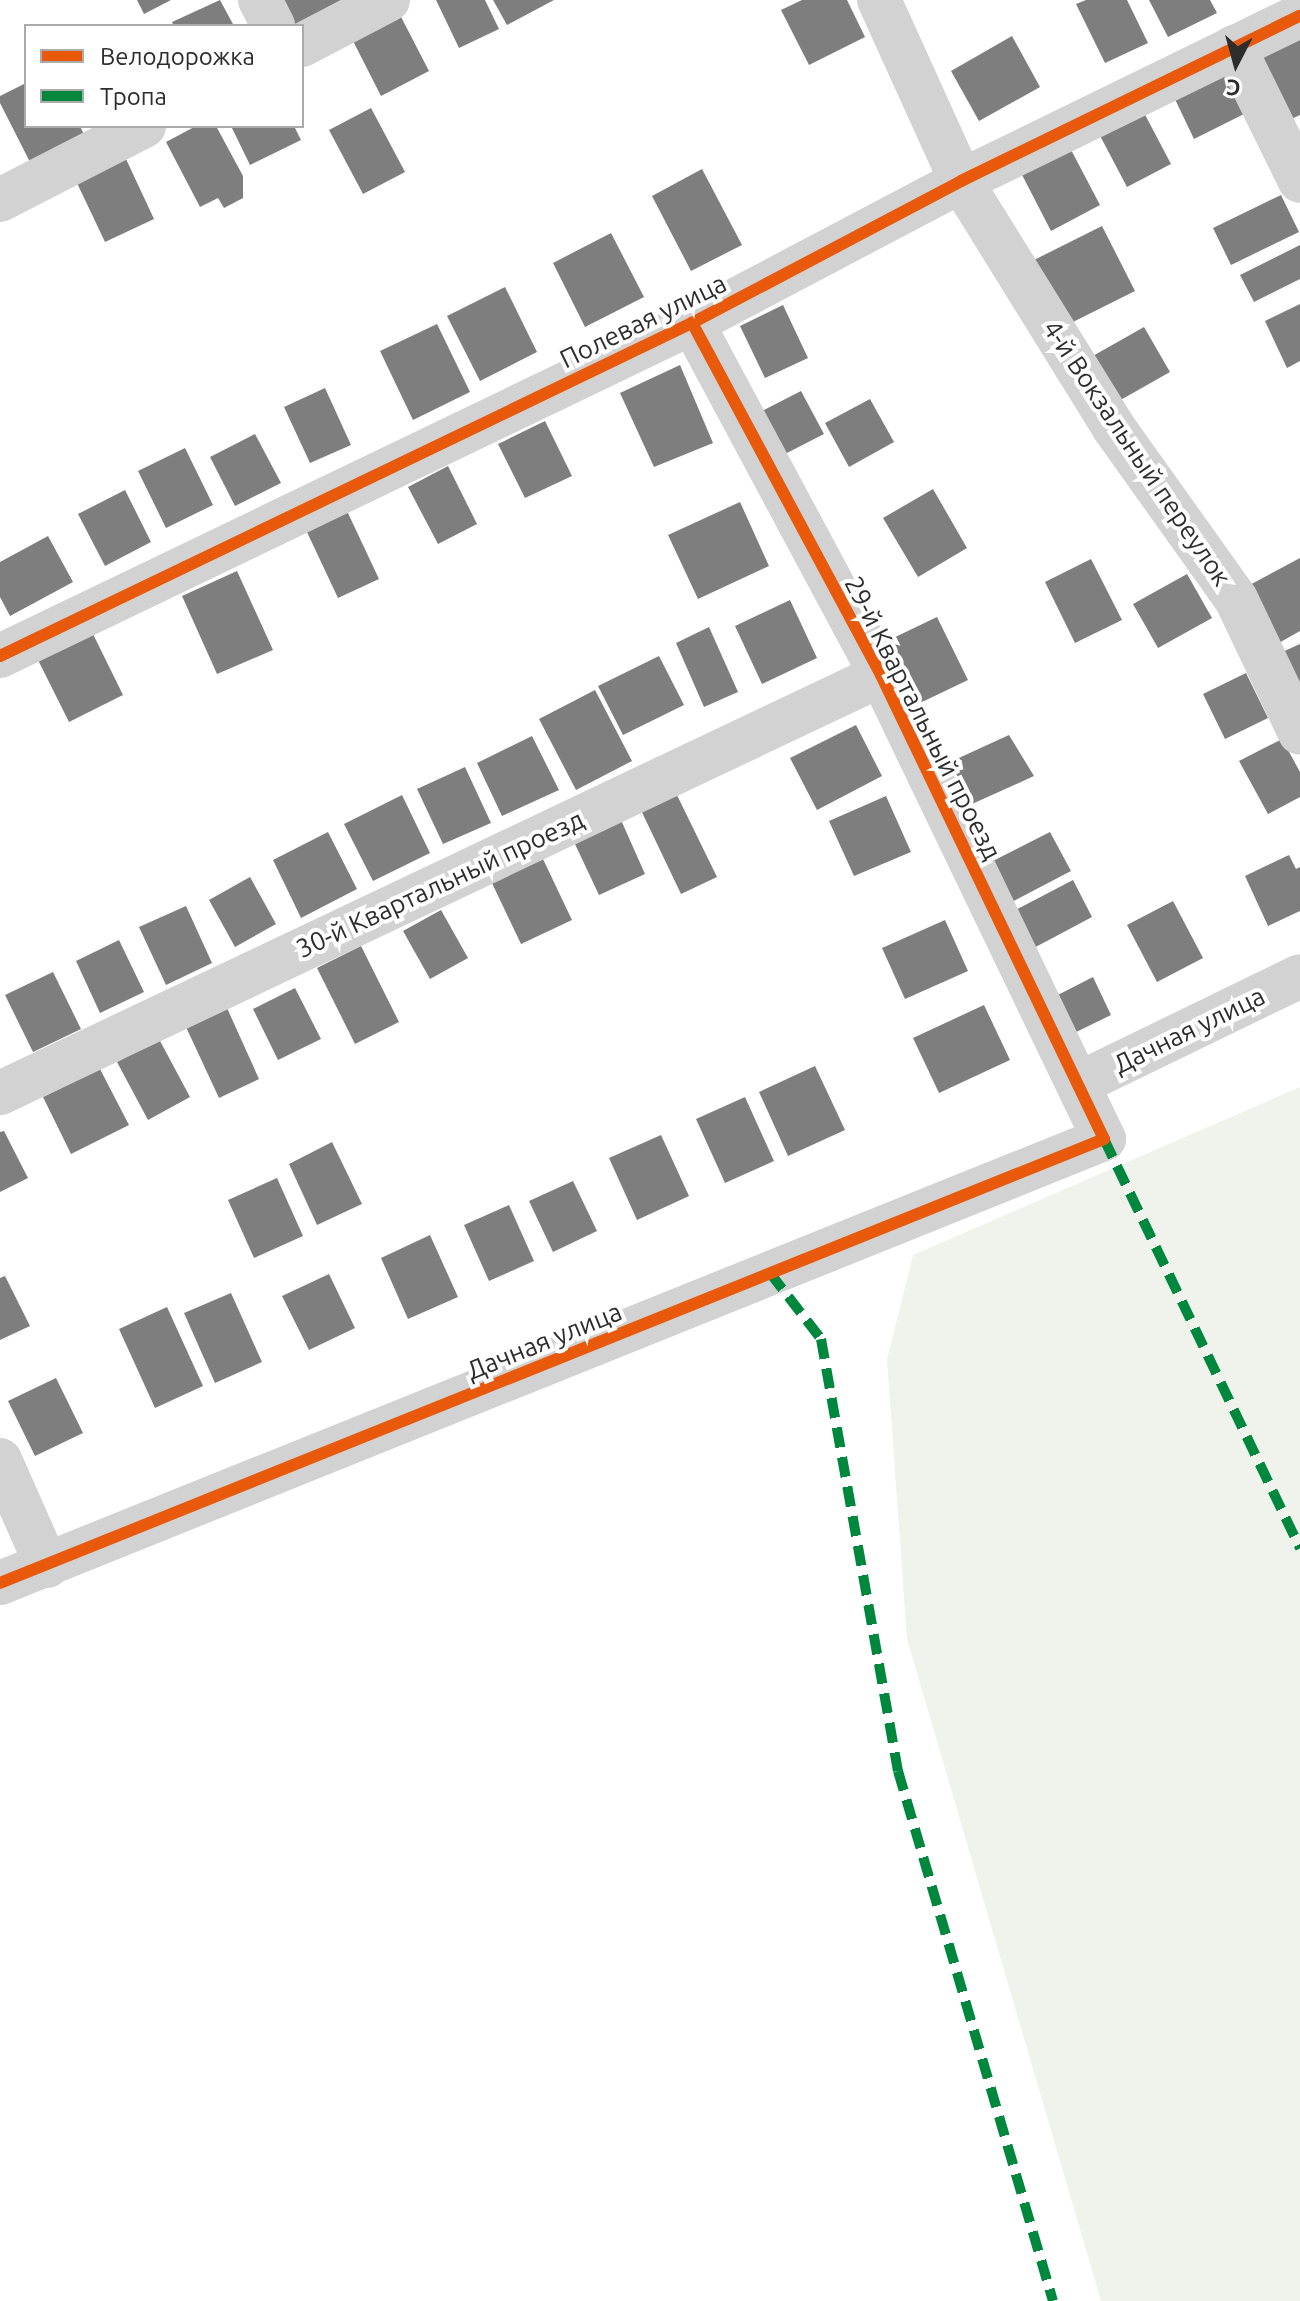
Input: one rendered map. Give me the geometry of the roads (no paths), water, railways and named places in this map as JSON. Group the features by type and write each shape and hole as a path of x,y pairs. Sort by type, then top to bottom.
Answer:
{"street":[{"path":"260,0 272,24"},
{"path":"304,44 388,0"},
{"name":"4-й Вокзальный переулок","path":"879,0 961,181 1114,428 1236,599 1300,733"},
{"name":"Полевая улица","path":"0,656 692,323 961,181 1300,16"},
{"path":"1234,47 1300,181"},
{"path":"0,200 140,128"},
{"name":"29-й Квартальный проезд","path":"692,323 881,675 1104,1139"},
{"name":"30-й Квартальный проезд","path":"0,1093 881,675"},
{"name":"Дачная улица","path":"1078,1084 1300,976"},
{"name":"Дачная улица","path":"0,1583 1104,1139"},
{"path":"0,1460 47,1566"}]}
